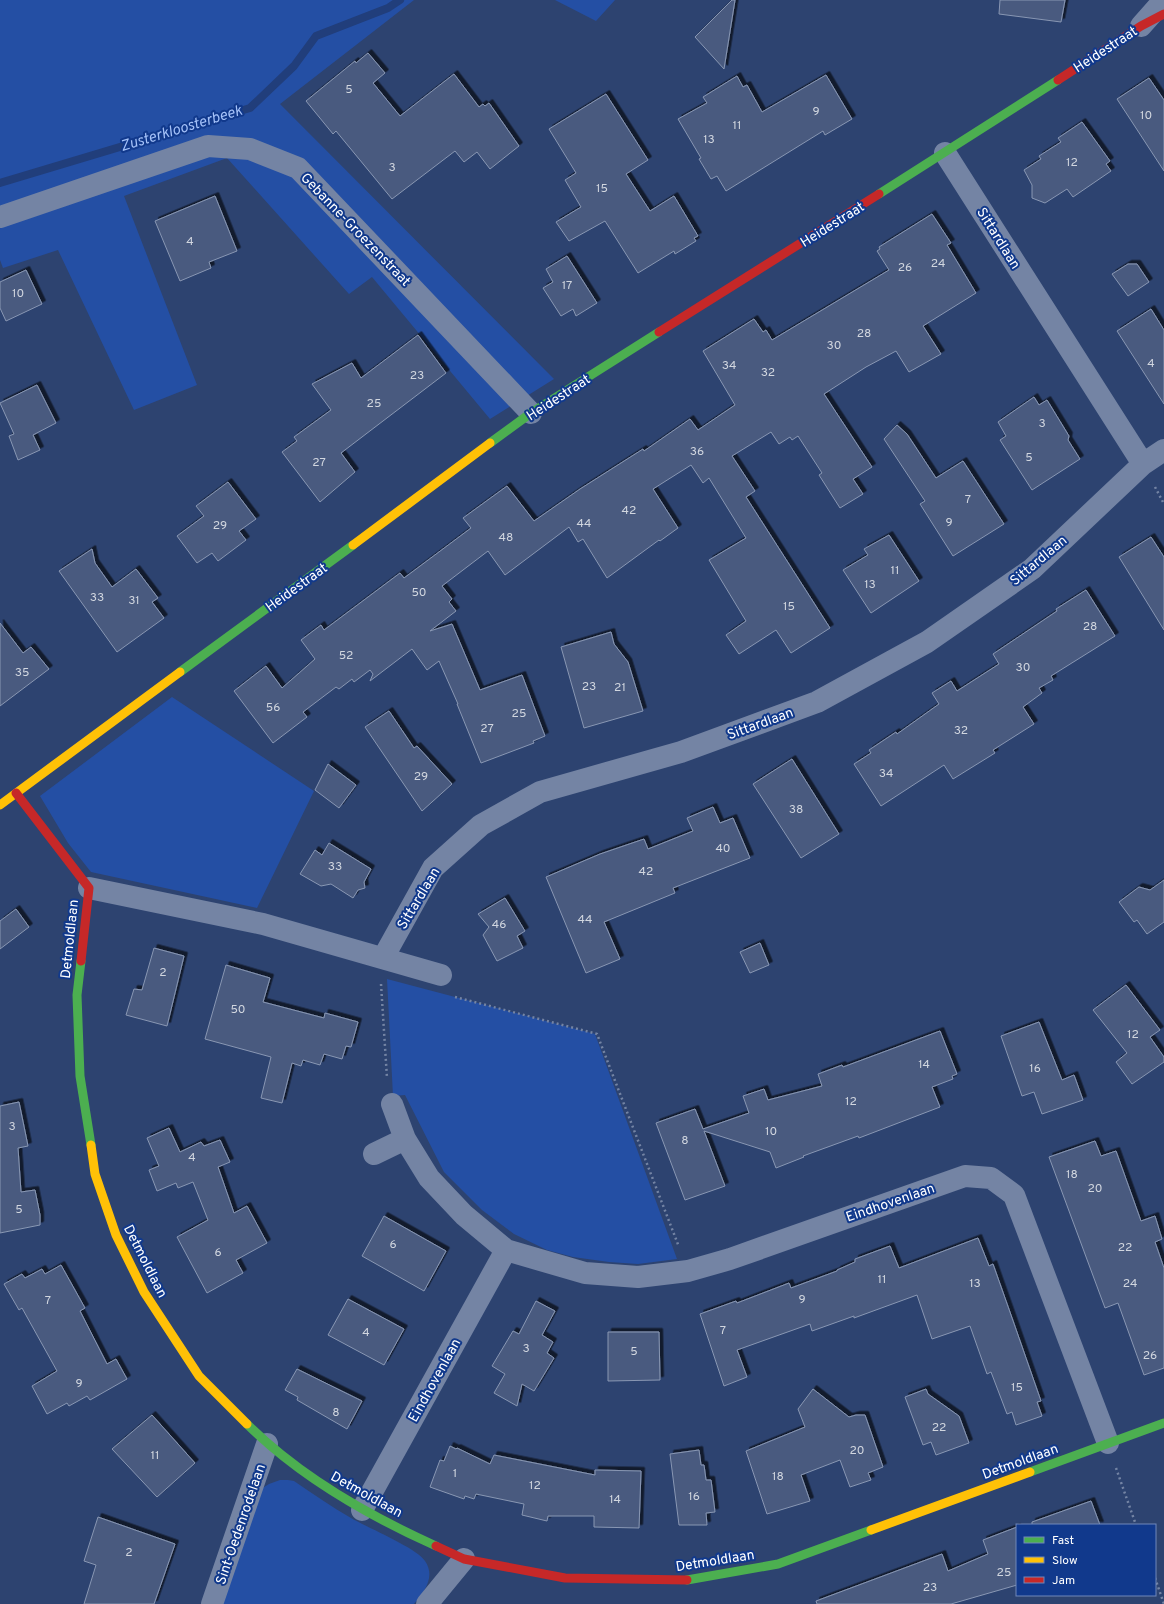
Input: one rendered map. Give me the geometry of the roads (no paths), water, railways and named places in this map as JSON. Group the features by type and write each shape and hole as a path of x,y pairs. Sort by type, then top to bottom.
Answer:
{"street":[{"name":"Heidestraat","path":"1141,26 1164,0"},
{"name":"Heidestraat","path":"0,805 532,413 945,153 1141,26 1164,14"},
{"name":"Gebanne-Groezenstraat","path":"0,217 208,146 250,149 298,168 532,413"},
{"name":"Sittardlaan","path":"945,153 1143,464"},
{"name":"Sittardlaan","path":"383,958 433,868 481,825 540,792 681,752 817,702 927,642 1032,569 1143,464 1164,450"},
{"name":"Detmoldlaan","path":"16,793 89,888 77,995 80,1076 95,1174 116,1235 144,1292 199,1376 267,1444 325,1487 362,1510 464,1558 565,1578 682,1581 778,1564 1164,1423"},
{"path":"89,888 264,924 441,975"},
{"name":"Eindhovenlaan","path":"392,1104 405,1139 429,1178 464,1215 506,1250 585,1273 638,1277 688,1271 730,1259 965,1176 991,1178 1014,1195 1108,1443"},
{"path":"374,1154 405,1139"},
{"name":"Eindhovenlaan","path":"362,1510 506,1250"},
{"name":"Sint-Oedenrodelaan","path":"212,1604 267,1444"},
{"path":"427,1604 464,1558"}],"waterway":[{"name":"Zusterkloosterbeek","path":"0,183 250,108 294,66 316,36 388,8 400,0"}]}
